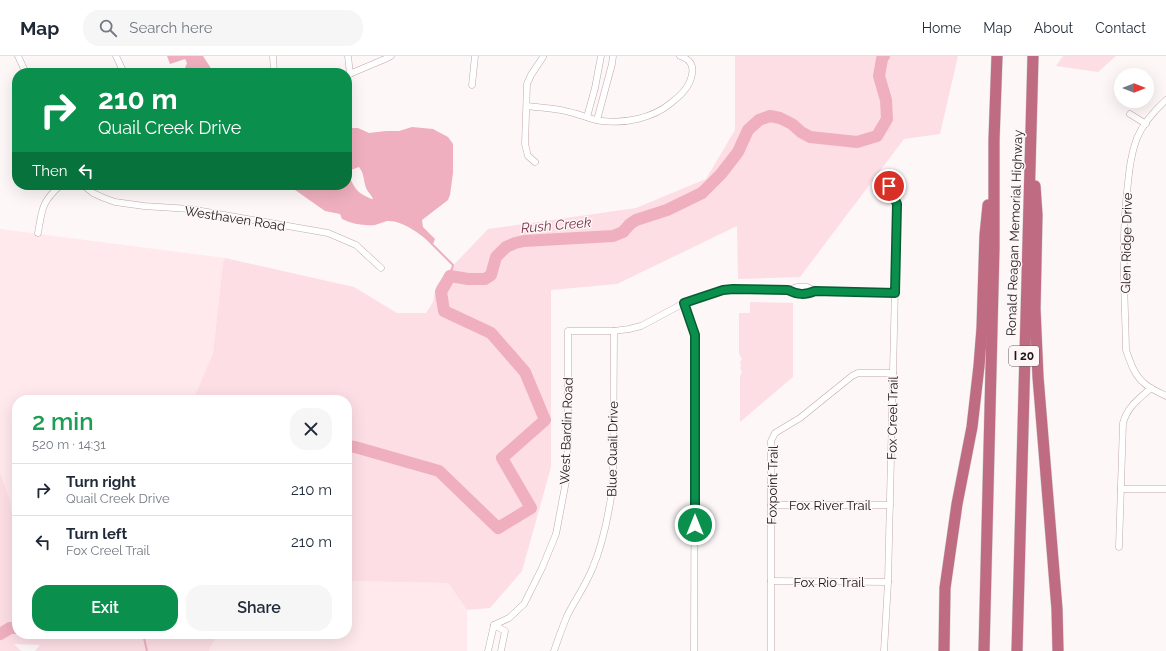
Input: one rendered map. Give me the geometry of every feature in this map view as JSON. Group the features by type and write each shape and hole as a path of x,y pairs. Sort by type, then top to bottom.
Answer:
{"highway":[{"name":"Ronald Reagan Memorial Highway","path":"1017,651 1033,58"},
{"name":"Ronald Reagan Memorial Highway","path":"984,651 994,248 994,140 997,59"},
{"path":"1032,108 1037,215 1036,309 1038,377 1057,609 1058,651"},
{"path":"944,651 945,588 957,504 972,427 979,366 982,328 985,236 994,140"}],"street":[{"path":"18,56 24,68"},
{"path":"116,56 122,68"},
{"path":"273,56 274,68"},
{"path":"348,56 348,68"},
{"path":"352,72 391,56"},
{"path":"472,85 474,56"},
{"path":"586,117 595,88 600,56"},
{"path":"597,120 613,56"},
{"path":"527,106 563,110 601,121 619,122 635,120 654,114 666,108 681,95 690,82 692,66 690,61 680,56"},
{"path":"535,162 528,156 525,144 527,84 531,74 543,57"},
{"name":"Glen Ridge Drive","path":"1166,100 1141,130 1137,138 1130,162 1124,214 1126,350 1130,362 1144,383 1166,396"},
{"path":"1130,114 1146,124"},
{"name":"Fox Creel Trail","path":"884,651 888,582 897,204 889,186"},
{"path":"38,233 46,200 55,190"},
{"name":"Westhaven Road","path":"89,190 115,202 144,206 190,209 328,233 356,245 380,268"},
{"path":"614,331 641,326 684,303 723,290 788,290 797,294 807,294 815,291 895,293"},
{"path":"684,303 695,335 694,651"},
{"name":"West Bardin Road","path":"494,625 509,618 524,604 542,568 556,534 566,481 568,434 568,331 614,331"},
{"name":"Blue Quail Drive","path":"554,651 558,636 567,615 593,568 602,544 610,509 613,484 614,331"},
{"name":"Foxpoint Trail","path":"771,651 771,441 775,433 800,418 852,376 858,373 893,373"},
{"path":"1119,547 1123,424 1128,410 1151,388"},
{"path":"1121,489 1166,490"},
{"name":"Fox River Trail","path":"771,505 890,505"},
{"name":"Fox Rio Trail","path":"771,582 888,582"},
{"path":"488,651 494,625 505,631 501,651"}],"shaded area":[{"path":"167,56 203,56 211,68 185,68 187,63 185,59 170,64"},
{"path":"735,56 958,56 940,134 904,139 800,277 738,279 737,226 617,284 551,290 551,467 522,571 490,608 467,610 448,583 352,581 352,395 195,395 213,353 223,263 225,258 354,287 397,313 426,313 433,302 436,286 447,272 488,229 636,208 706,179 735,130"},
{"path":"1063,56 1116,56 1098,72 1056,66"},
{"path":"412,127 433,129 448,137 453,144 453,173 448,200 422,220 423,227 435,239 433,244 411,228 393,221 387,221 375,225 367,225 346,221 342,219 340,214 325,211 295,190 352,190 352,181 357,190 363,195 373,199 367,190 359,167 352,170 352,128 358,128 369,133 399,131"},
{"path":"0,229 225,258 223,263 213,353 195,395 12,395 12,514 10,500 0,473"},
{"path":"750,302 793,303 793,377 740,422 740,376 742,372 740,362 742,359 739,354 739,313 750,313"},
{"path":"0,473 10,500 12,514 12,639 215,639 209,651 35,651 40,645 14,644 21,651 0,651"},
{"path":"352,581 448,583 467,610 467,651 209,651 215,639 352,639"}],"waterway":[{"name":"Rush Creek","path":"352,447 439,471 498,528 531,508 502,458 545,420 525,372 491,333 444,311 441,292 450,276 468,279 485,279 491,275 496,257 506,247 515,243 524,241 613,236 623,232 636,220 667,210 702,193 721,174 738,152 748,130 759,120 770,116 780,118 792,124 801,132 810,137 857,142 877,136 887,119 886,100 879,76 882,59 884,56"},
{"path":"431,243 453,265 450,276"},
{"name":"Rush Creek","path":"0,634 12,628"},
{"path":"144,639 147,651"}],"route":[{"path":"695,525 695,335 684,303 718,291 733,289 788,290 797,294 807,294 815,291 895,293 897,204 889,186"}]}
